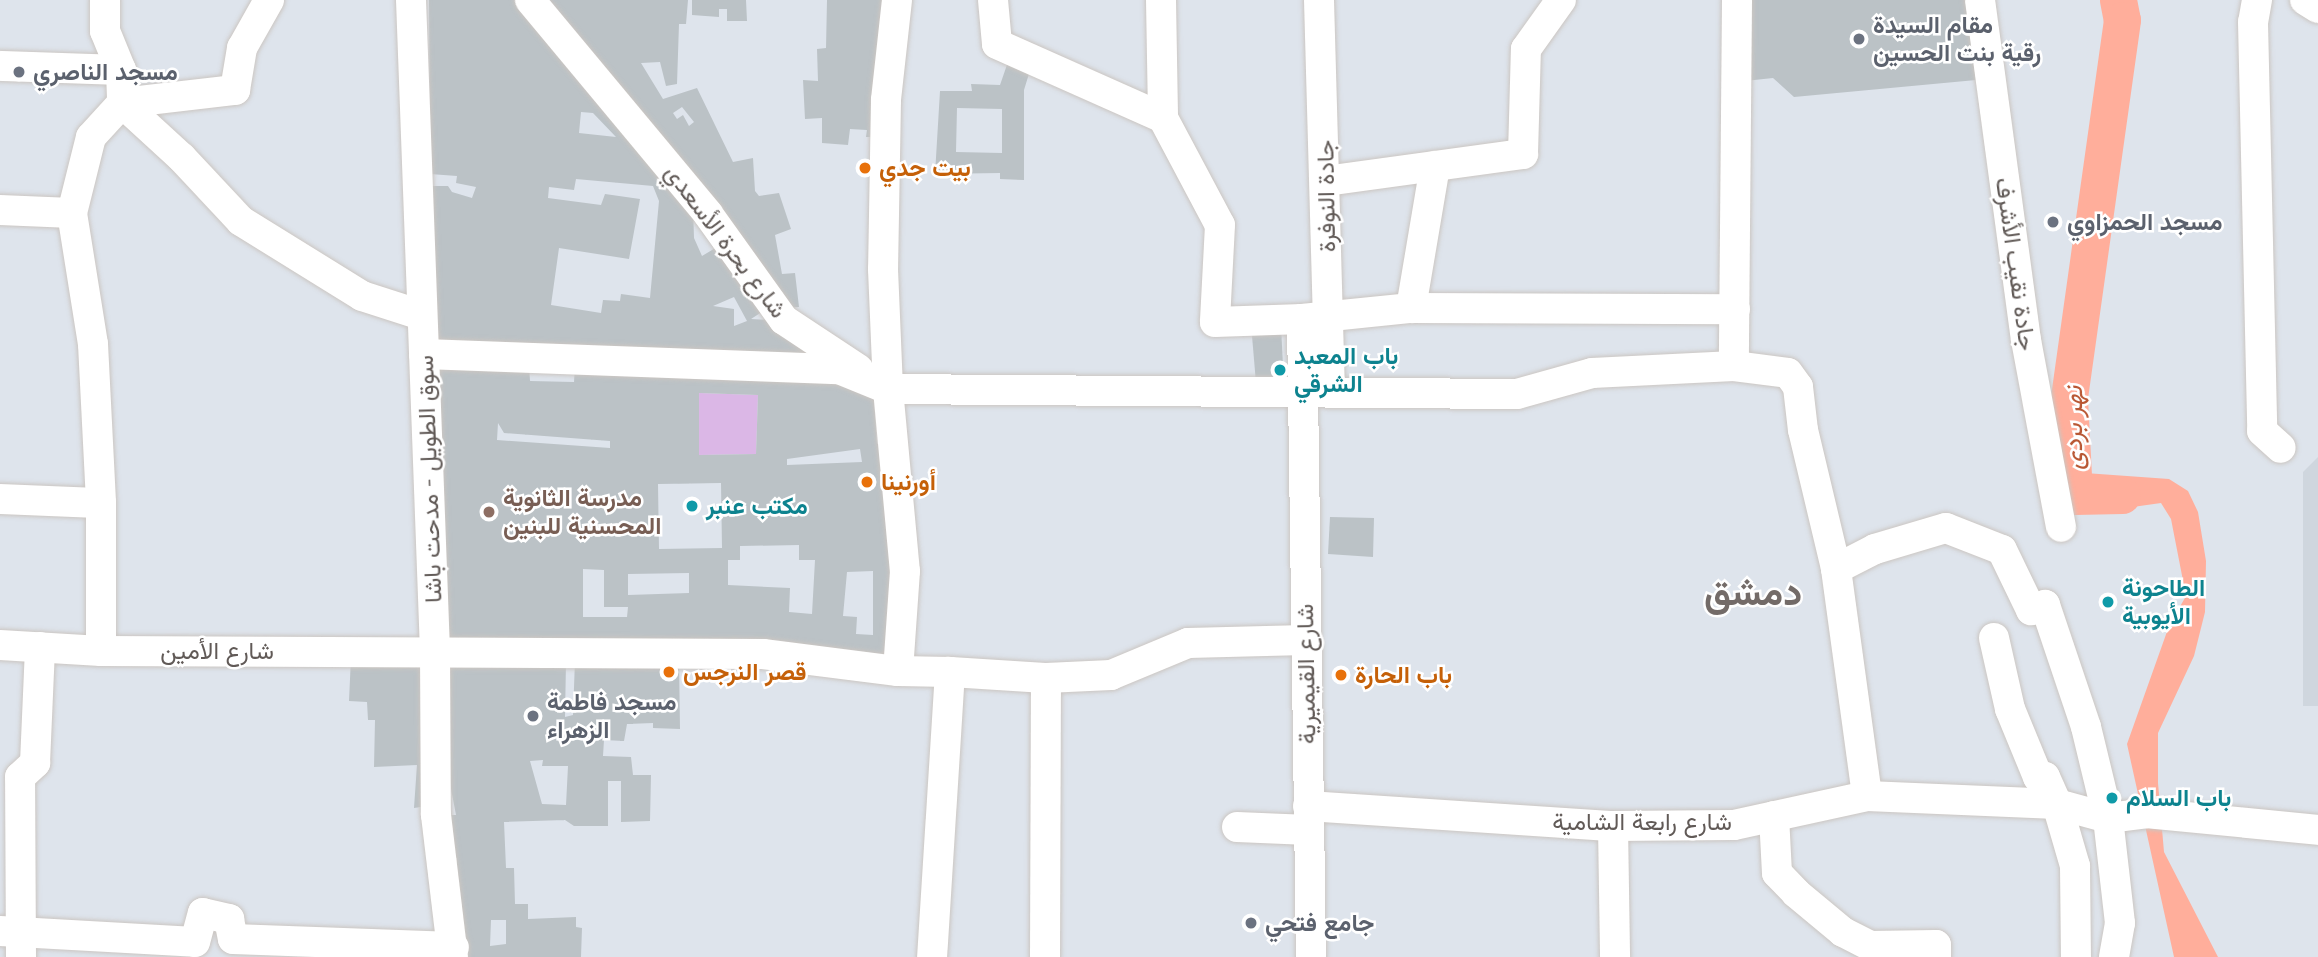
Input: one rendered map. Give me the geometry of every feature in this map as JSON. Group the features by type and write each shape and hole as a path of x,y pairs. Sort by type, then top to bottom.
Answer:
{"street":[{"path":"105,0 105,31 121,71 122,103 183,158 241,221 362,296 421,315"},
{"path":"101,651 102,503 93,344 72,213 91,137 122,103 235,90 242,48 270,0"},
{"name":"سوق الطويل - مدحت باشا","path":"411,0 435,651 436,815 453,952"},
{"name":"شارع بحرة الأسعدي","path":"530,0 708,214 784,320 888,389"},
{"path":"897,0 886,100 883,269 888,389 905,571 898,671"},
{"path":"993,0 997,44 1163,118"},
{"path":"1161,0 1163,118 1220,225 1215,323 1315,319 1411,308 1735,309"},
{"name":"جادة النوفرة","path":"1316,391 1315,319 1325,181 1319,0"},
{"path":"1325,181 1523,154 1526,49 1561,0"},
{"path":"1734,366 1737,0"},
{"name":"جادة نقيب الأشرف","path":"1980,0 2026,340 2061,527"},
{"path":"2257,0 2253,22 2262,431 2281,448"},
{"path":"2305,0 2318,8"},
{"path":"0,66 121,71"},
{"path":"1411,308 1435,166"},
{"path":"0,210 72,213"},
{"path":"425,354 839,369 888,389 1517,394 1591,373 1734,366 1788,373 1798,387 1803,430 1836,569 1867,796"},
{"name":"شارع القيميرية","path":"1311,957 1305,640 1316,391"},
{"path":"0,499 102,503"},
{"path":"1836,569 1875,549 1946,528 2002,550 2031,610 2045,605 2086,727 2108,818 2120,923 2114,957"},
{"path":"1994,638 2010,709 2038,777 2045,776 2057,804 2075,866 2076,957"},
{"name":"شارع الأمين","path":"0,645 101,651 763,654 898,671 1046,678 1111,675 1188,643 1305,640"},
{"path":"40,647 35,763 20,777 14,940 195,942 203,913 229,919 233,939 453,952"},
{"path":"932,957 950,672"},
{"path":"1045,957 1046,678"},
{"name":"شارع رابعة الشامية","path":"1237,827 1309,818 1613,826 1734,825 1867,796 2057,804 2108,818"},
{"path":"2108,818 2146,813 2318,830"},
{"path":"1774,816 1777,873 1843,932 1869,952 1936,945 1936,957"},
{"path":"1613,826 1615,957"}],"shaded area":[{"path":"699,393 758,395 756,454 699,455"},
{"path":"2072,455 2085,473 2169,479 2188,491 2198,512 2206,561 2205,612 2194,656 2158,733 2158,783 2164,852 2218,957 2174,957 2127,744 2169,626 2186,596 2171,519 2161,503 2083,514 2074,496"},
{"path":"2318,457 2318,706 2303,706 2303,472"}],"building":[{"path":"429,0 521,0 680,193 680,204 693,205 694,238 702,256 722,244 768,308 751,319 771,320 810,341 808,361 435,344 430,186 448,186 452,192 472,198 476,187 456,183 457,176 430,174","holes":["581,112 593,113 616,137 579,133","576,179 653,186 659,201 650,298 621,294 620,301 603,300 601,313 551,305 559,248 629,259 640,199 605,194 601,205 548,198 549,187 574,190","734,297 747,321 734,326 734,309 713,306"]},
{"path":"537,0 688,0 686,24 679,24 677,84 666,86 660,62 641,63 663,99 697,88 733,162 753,158 755,191 759,196 779,193 791,229 775,235 782,274 795,273 799,307 784,308 783,292 770,292","holes":["682,107 694,122 689,126 683,115 677,119 673,113"]},
{"path":"692,0 746,0 747,21 727,21 727,9 719,9 719,17 692,15"},
{"path":"827,0 891,0 880,137 866,137 867,130 850,129 848,145 822,143 822,118 805,119 803,80 818,81 817,49 826,48"},
{"name":"مقام السيدة رقية بنت الحسين","path":"1745,0 1969,0 1976,80 1794,97 1773,78 1745,81"},
{"path":"1010,56 1032,64 1024,90 1024,180 1000,179 1000,173 935,174 940,91 972,91 971,84 1000,85","holes":["957,108 1002,109 1002,153 956,152"]},
{"path":"1251,324 1281,326 1284,386 1256,383"},
{"path":"438,361 529,365 530,381 574,382 575,366 873,385 877,444 885,444 897,551 892,663 440,646","holes":["699,393 758,395 756,454 699,455","498,423 504,433 610,441 610,448 497,440","860,449 862,462 787,465 787,459","721,483 722,548 659,549 658,484","799,545 799,560 815,560 812,614 789,612 790,588 728,585 728,560 740,560 740,546","583,569 604,570 604,607 628,607 627,617 583,617","873,571 873,635 856,634 857,617 843,616 847,572","689,573 689,593 628,595 628,574"]},
{"path":"1330,517 1374,518 1373,557 1328,554"},
{"path":"351,657 426,662 427,806 414,808 417,765 374,767 375,720 368,720 367,702 349,701"},
{"path":"679,659 680,729 653,728 653,723 627,724 624,741 604,740 603,756 631,757 633,775 651,775 650,821 621,822 621,781 608,781 608,826 574,826 565,820 504,822 506,868 514,868 515,904 528,904 528,919 576,917 576,927 582,928 581,957 465,957 457,910 457,858 450,858 449,815 456,815 447,768 449,661 566,662 565,717 573,715 575,660","holes":["543,760 542,766 568,766 566,805 542,804 530,761","491,920 506,920 506,944 490,946"]}],"waterway":[{"name":"نهر بردى","path":"2118,0 2122,20 2069,399 2074,496 2122,495"}],"place":[{"name":"مقام السيدة رقية بنت الحسين","path":"1859,39"},
{"name":"مسجد الناصري","path":"19,72"},
{"name":"بيت جدي","path":"865,168"},
{"name":"مسجد الحمزاوي","path":"2053,222"},
{"name":"باب المعبد الشرقي","path":"1280,370"},
{"name":"أورنينا","path":"867,482"},
{"name":"مكتب عنبر","path":"692,506"},
{"name":"مدرسة الثانوية المحسنية للبنين","path":"489,512"},
{"name":"الطاحونة الأيوبية","path":"2108,602"},
{"name":"قصر النرجس","path":"669,672"},
{"name":"باب الحارة","path":"1341,675"},
{"name":"مسجد فاطمة الزهراء","path":"533,716"},
{"name":"باب السلام","path":"2112,798"},
{"name":"جامع فتحي","path":"1251,923"}],"district":[{"name":"دمشق","path":"1753,592"}]}
